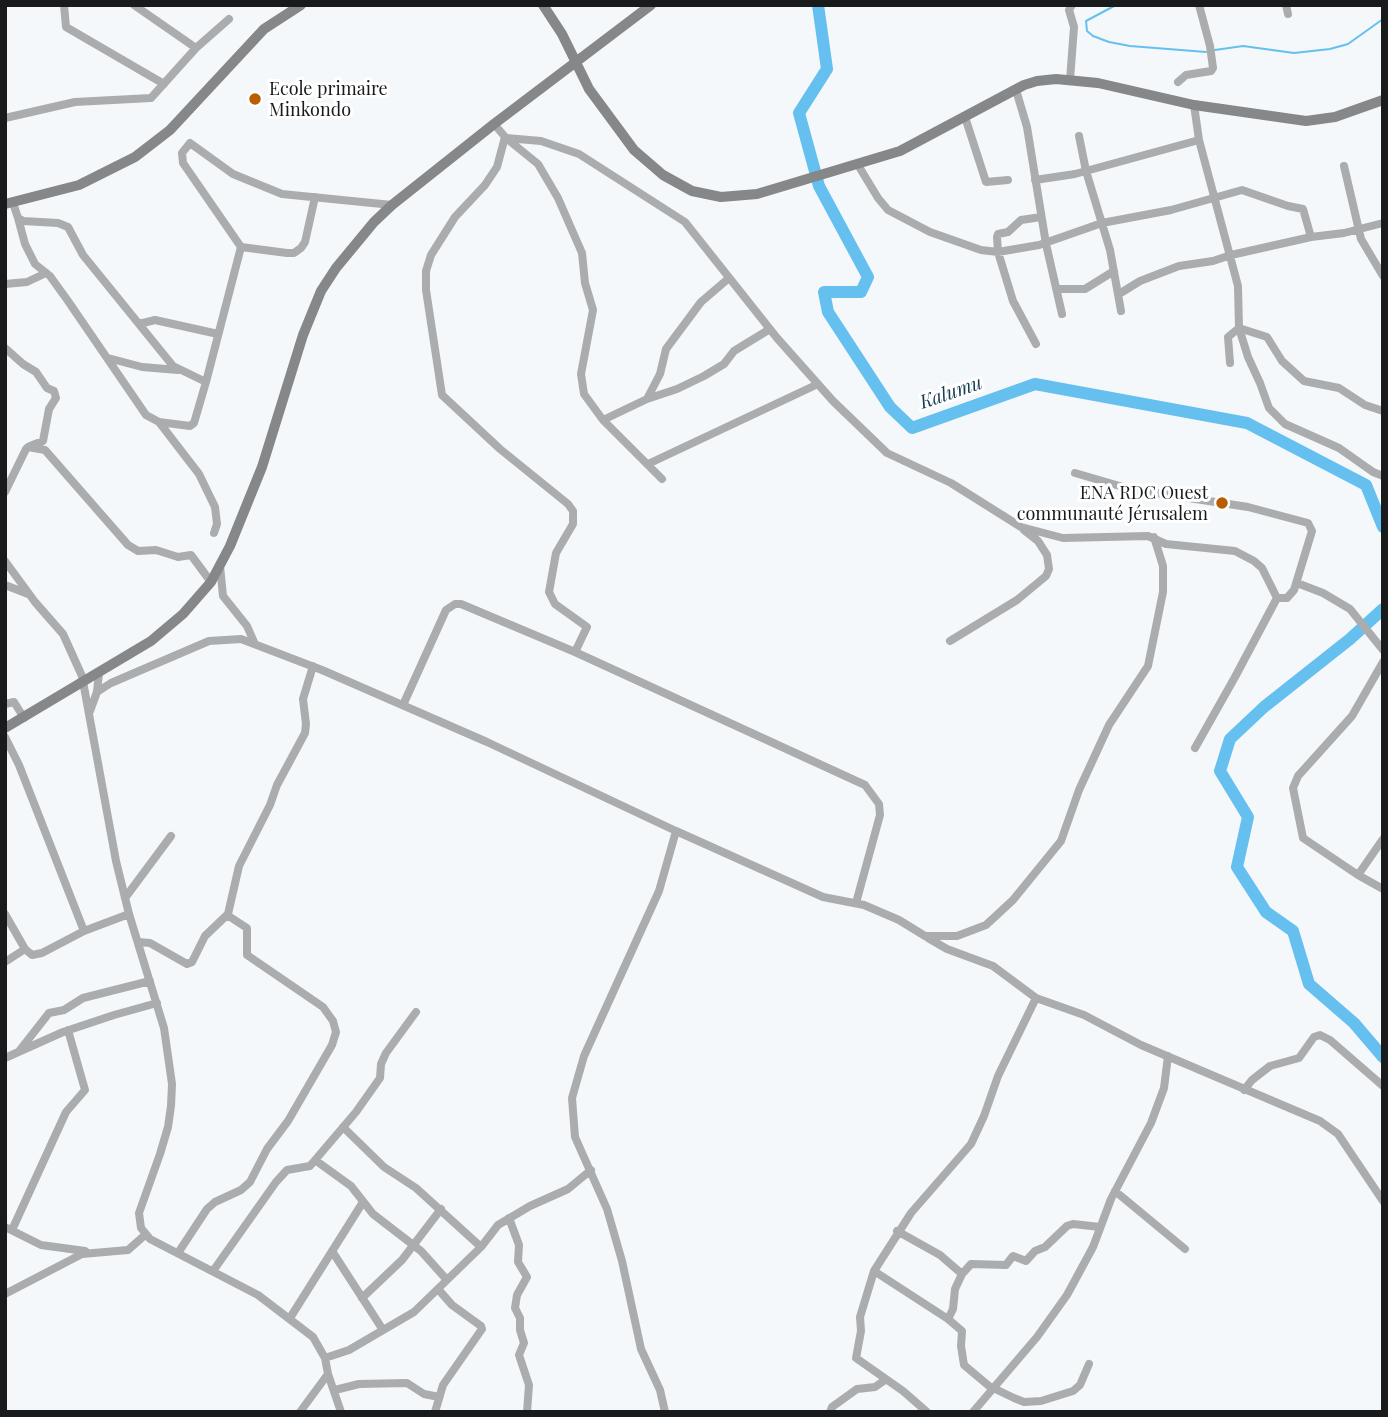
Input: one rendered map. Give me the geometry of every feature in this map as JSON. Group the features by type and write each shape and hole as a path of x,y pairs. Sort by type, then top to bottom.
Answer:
{"main road":[{"path":"9,203 79,185 135,158 170,130 264,29 301,5"},
{"path":"543,5 562,34 589,89 634,149 663,175 692,191 721,197 757,194 900,151 1016,89 1037,81 1098,82 1194,105 1306,121 1335,117 1383,100"},
{"path":"5,728 99,673 169,627 211,582 262,467 303,334 321,291 361,237 391,205 647,6"}],"street":[{"path":"64,5 66,27 164,84"},
{"path":"134,5 196,48"},
{"path":"1070,80 1074,27 1069,10 1072,5"},
{"path":"1178,82 1186,75 1211,71 1211,50 1199,5"},
{"path":"5,117 75,102 151,97 196,48 229,19"},
{"path":"1016,89 1027,127 1046,244 1062,314"},
{"path":"1194,105 1199,141 1239,290 1239,328 1269,408 1285,424 1339,448 1383,476"},
{"path":"965,117 986,182 1008,180"},
{"path":"494,124 506,138 538,164 558,198 582,253 585,284 593,310 581,374 582,391 603,420 662,480"},
{"path":"1079,136 1114,271 1121,311"},
{"path":"506,138 557,145 602,167 685,222 770,329 880,448 951,483 1021,527 1038,541 1047,555 1049,569 1046,576 1017,600 950,641"},
{"path":"506,138 497,167 455,217 430,255 426,271 426,290 442,394 500,449 568,503 573,511 573,524 556,553 549,592 555,604 587,627 575,652"},
{"path":"1035,180 1086,171 1199,141"},
{"path":"315,197 305,242 294,253 241,247 183,163 182,153 190,144 239,178 282,194 315,197 391,205"},
{"path":"858,165 877,198 888,210 930,232 976,249 998,252 1046,244 1102,223 1171,210 1245,190 1301,208 1311,236"},
{"path":"1344,166 1356,209 1358,230 1367,251 1383,276"},
{"path":"9,203 18,218 25,244 35,264 46,273 146,415 159,422 192,425 241,247"},
{"path":"1036,344 1013,301 998,252 998,234 1007,233 1021,220 1041,217"},
{"path":"18,218 28,222 58,223 68,227 83,256 178,370"},
{"path":"1119,295 1140,281 1179,266 1213,261 1231,254 1311,236 1358,230 1383,223"},
{"path":"1058,289 1085,289 1114,271"},
{"path":"5,284 27,282 46,273"},
{"path":"647,399 660,374 666,349 701,302 730,278"},
{"path":"139,324 155,320 218,334"},
{"path":"1230,363 1228,337 1239,328"},
{"path":"1239,328 1267,337 1282,361 1304,381 1339,388 1365,405 1383,411"},
{"path":"603,420 704,376 724,364 734,351 770,329"},
{"path":"5,348 36,372 57,399 49,408 44,446 128,545 138,551 156,550 178,557 191,555 211,582"},
{"path":"108,358 142,367 178,370 206,382"},
{"path":"649,464 818,383"},
{"path":"159,422 196,469 205,485 215,507 217,524 214,533"},
{"path":"5,492 28,447 44,446"},
{"path":"1075,473 1130,489 1248,507 1308,523 1312,531 1297,583 1287,598 1277,598"},
{"path":"1021,527 1063,538 1154,537 1166,544 1218,548 1245,556 1262,568 1277,598"},
{"path":"926,936 957,936 986,925 1013,900 1061,841 1079,790 1109,725 1150,661 1163,592 1163,566 1154,537"},
{"path":"5,561 63,634 84,682 104,802 125,898 157,1003 169,1059 171,1107 168,1127 139,1213 141,1227 145,1235 258,1295 313,1337 325,1358 341,1412"},
{"path":"220,566 223,596 247,626 254,642"},
{"path":"1297,583 1344,605 1383,650"},
{"path":"5,585 29,594"},
{"path":"1195,748 1277,598"},
{"path":"402,705 446,610 455,604 461,604 575,652 865,785 879,804 880,815 856,903"},
{"path":"97,692 111,683 209,641 234,638 254,642 529,761 823,897 856,903 900,920 947,949 993,967 1036,998 1084,1014 1128,1039 1244,1090 1310,1115 1332,1128 1353,1154 1383,1201"},
{"path":"1383,662 1352,716 1298,776 1293,788 1302,836 1358,876 1383,889"},
{"path":"138,942 150,943 187,964 192,962 205,936 227,915 239,866 305,733 303,699 313,666"},
{"path":"90,711 97,692 99,673"},
{"path":"5,704 14,702 24,718"},
{"path":"5,737 19,765 84,931"},
{"path":"665,1412 660,1390 641,1349 613,1228 575,1137 572,1110 575,1085 584,1056 659,891 676,831"},
{"path":"125,898 171,836"},
{"path":"1358,876 1383,839"},
{"path":"5,914 25,949 32,955 129,914"},
{"path":"178,1253 207,1209 250,1182 267,1149 288,1121 328,1052 336,1032 333,1021 323,1007 247,955 247,928 227,915"},
{"path":"5,962 25,949"},
{"path":"20,1050 49,1013 64,1010 83,998 150,981"},
{"path":"927,1412 855,1356 861,1331 860,1317 874,1271 898,1231 915,1207 971,1144 998,1076 1036,998"},
{"path":"5,1058 68,1030 157,1003"},
{"path":"213,1271 283,1173 306,1168 315,1160 380,1079 382,1059 416,1012"},
{"path":"68,1030 85,1090 66,1112 8,1229 51,1248 91,1251 128,1250 145,1235"},
{"path":"1244,1090 1270,1066 1299,1058 1314,1037 1320,1035 1330,1040 1383,1086"},
{"path":"973,1412 1052,1318 1093,1247 1115,1191 1152,1123 1164,1088 1168,1056"},
{"path":"343,1126 384,1167 416,1188 481,1247"},
{"path":"315,1160 351,1186 382,1222 413,1245 447,1280"},
{"path":"325,1358 349,1350 414,1312 481,1247 498,1225 568,1189 591,1170"},
{"path":"1115,1191 1185,1249"},
{"path":"290,1318 363,1202"},
{"path":"362,1298 402,1260 441,1209"},
{"path":"509,1218 519,1245 518,1262 527,1277 517,1295 515,1308 520,1318 524,1343 519,1355 528,1385 527,1412"},
{"path":"948,1319 953,1309 955,1289 962,1274 971,1264 1006,1265 1014,1256 1026,1261 1068,1226 1073,1224 1100,1227"},
{"path":"898,1231 940,1255 962,1274"},
{"path":"5,1294 91,1251"},
{"path":"332,1251 383,1330"},
{"path":"874,1271 962,1331 964,1365 989,1386 1019,1401 1041,1401 1077,1389 1089,1364"},
{"path":"435,1412 445,1382 482,1328 438,1289"},
{"path":"300,1412 328,1374"},
{"path":"830,1412 832,1407 857,1389 875,1387 884,1380"},
{"path":"335,1390 359,1384 407,1383 424,1394 439,1397"}],"waterway":[{"name":"Kalumu","path":"818,5 827,69 799,113 819,186 868,277 861,292 824,292 828,312 890,407 912,428 1035,384 1247,423 1366,485 1383,527"},
{"path":"1116,5 1086,21 1087,31 1109,42 1130,46 1206,52"},
{"path":"1215,50 1243,46 1294,53 1330,49 1348,44 1383,19"},
{"name":"Kalumu","path":"1383,609 1350,639 1264,707 1230,739 1220,771 1248,817 1237,867 1266,912 1293,931 1309,984 1354,1023 1383,1057"}],"place":[{"name":"Ecole primaire Minkondo","path":"255,99"},
{"name":"ENA RDC Ouest communauté Jérusalem","path":"1222,503"}]}
